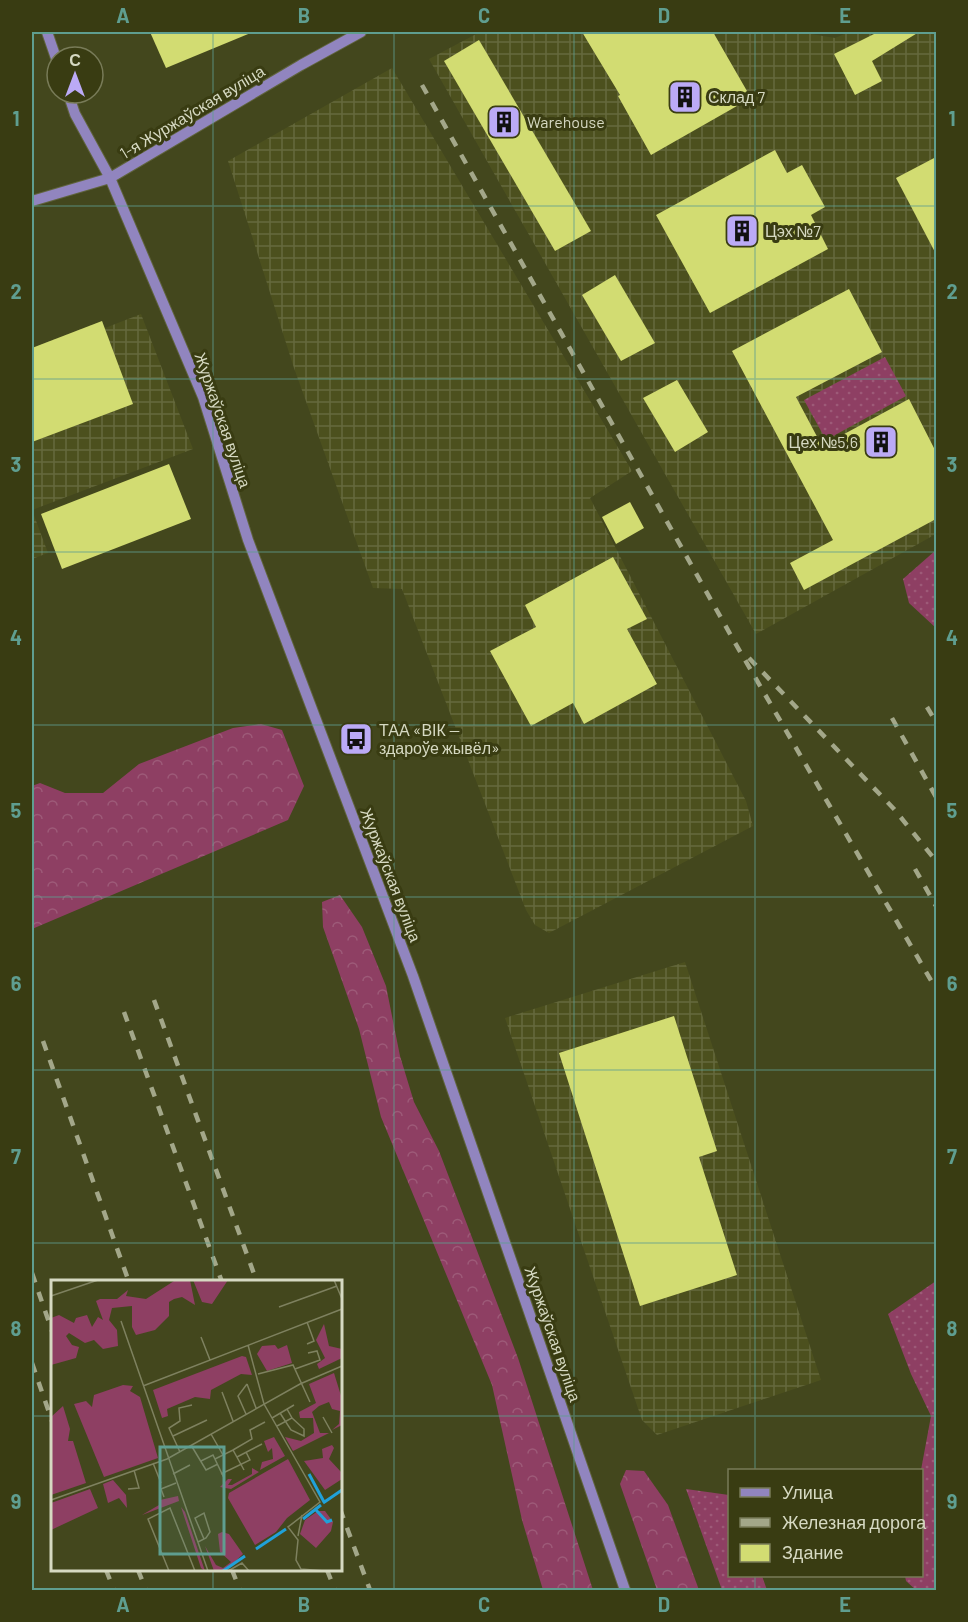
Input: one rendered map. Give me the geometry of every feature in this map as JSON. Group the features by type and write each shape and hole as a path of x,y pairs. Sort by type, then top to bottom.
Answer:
{"street":[{"name":"1-я Журжаўская вуліца","path":"32,201 110,178 301,64 361,32"},
{"name":"Журжаўская вуліца","path":"72,105 110,178 203,396 248,540 412,976 626,1590"}],"shaded area":[{"path":"480,32 799,32 835,38 849,32 936,32 936,534 756,634 429,59"},
{"path":"392,68 632,471 590,498 746,801 753,826 549,933 535,925 526,910 402,589 373,588 294,368 228,161"},
{"path":"141,314 193,449 32,510 32,348 102,321 105,328"},
{"path":"32,510 48,553 32,559"},
{"path":"685,962 821,1380 657,1435 642,1420 505,1018"}],"green space":[{"path":"885,357 906,396 826,440 804,400"},
{"path":"936,550 936,628 909,603 903,579"},
{"path":"261,724 282,730 304,786 288,820 32,929 32,786 40,783 65,793 103,793 139,764 233,728"},
{"path":"340,895 362,927 386,986 400,1056 414,1102 439,1151 518,1358 593,1590 543,1590 522,1520 492,1385 381,1117 359,1029 323,927 322,902"},
{"path":"936,1281 936,1590 916,1590 906,1581 905,1577 923,1577 923,1469 921,1469 931,1416 911,1374 888,1314"},
{"path":"626,1470 644,1471 668,1505 699,1590 657,1590 620,1484"},
{"path":"686,1489 728,1495 728,1577 762,1577 767,1590 722,1590"}],"building":[{"path":"150,32 253,32 166,68"},
{"name":"Склад 7","path":"582,32 713,32 751,98 651,155 618,96 620,95"},
{"path":"878,32 919,32 872,61 882,81 855,95 834,54"},
{"name":"Warehouse","path":"479,40 591,231 555,251 444,61"},
{"name":"Цэх №7","path":"775,150 787,173 802,165 825,207 811,215 828,249 710,313 656,215"},
{"path":"936,157 936,254 896,178"},
{"path":"615,275 655,343 621,361 582,295"},
{"name":"Цех №5,6","path":"849,289 882,352 796,397 822,446 909,399 936,452 936,519 804,590 790,563 833,540 732,351"},
{"path":"102,321 133,404 32,442 32,348"},
{"path":"677,380 708,432 675,452 643,398"},
{"path":"169,464 191,519 62,569 41,514"},
{"path":"630,502 644,528 616,544 602,517"},
{"path":"613,557 647,619 627,629 657,684 584,724 573,703 531,726 490,651 536,627 525,605"},
{"path":"674,1016 717,1151 699,1157 737,1275 640,1306 559,1053"}],"railway":[{"path":"422,85 734,641 936,989"},
{"path":"749,658 894,809 936,861"},
{"path":"927,707 936,722"},
{"path":"892,718 936,797"},
{"path":"915,869 936,906"},
{"path":"154,1000 256,1280"},
{"path":"124,1012 221,1280"},
{"path":"43,1041 128,1280"},
{"path":"32,1273 51,1328"},
{"path":"32,1363 51,1418"},
{"path":"342,1514 370,1590"},
{"path":"106,1571 114,1590"},
{"path":"138,1571 146,1590"},
{"path":"232,1571 240,1590"},
{"path":"327,1571 335,1590"}],"place":[{"name":"Склад 7","path":"685,97"},
{"name":"Warehouse","path":"504,122"},
{"name":"Цэх №7","path":"742,231"},
{"name":"Цех №5,6","path":"881,442"},
{"name":"ТАА «ВІК — здароўе жывёл»","path":"356,739"}]}
